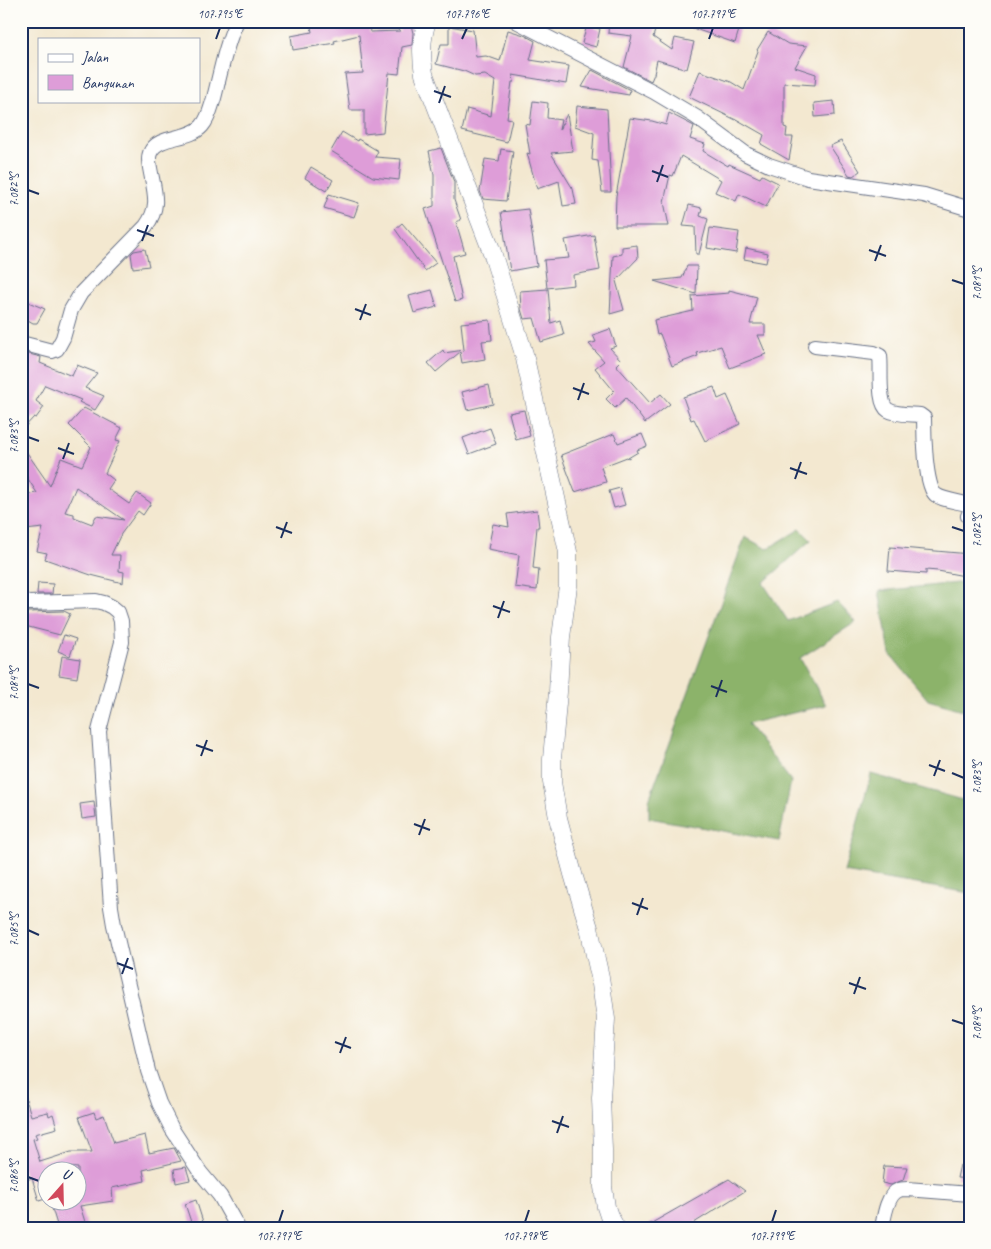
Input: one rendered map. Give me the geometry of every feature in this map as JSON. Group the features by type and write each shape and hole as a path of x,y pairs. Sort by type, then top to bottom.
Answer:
{"street":[{"path":"21,343 52,351 57,349 64,338 71,310 81,292 152,218 156,202 149,163 151,151 154,146 196,132 203,125 211,108 237,21"},
{"path":"427,21 421,40 424,74 492,252 524,354 568,552 568,574 561,637 552,759 552,782 558,818 589,928 600,976 606,1028 601,1098 603,1187 609,1216 616,1228"},
{"path":"516,21 654,92 696,117 746,154 769,165 808,178 924,195 970,209"},
{"path":"815,346 878,355 880,358 882,396 885,406 893,412 920,415 924,418 928,480 933,493 970,504"},
{"path":"970,512 968,516 970,518"},
{"path":"21,600 28,603 89,601 104,603 118,612 121,621 122,642 99,732 111,907 114,925 148,1070 159,1103 172,1129 200,1172 220,1196 238,1228"},
{"path":"882,1228 892,1194 898,1190 970,1194"}],"green space":[{"path":"800,529 811,540 763,583 788,621 837,602 856,622 800,658 826,705 747,724 791,781 779,841 649,818 649,800 745,537 767,549"},
{"path":"957,583 970,585 970,712 928,700 890,654 879,591"},
{"path":"871,774 970,802 970,893 844,872"}],"building":[{"path":"310,21 368,21 370,32 400,31 397,21 410,21 413,33 412,45 402,47 399,74 389,73 383,132 364,134 364,110 350,110 345,74 363,73 359,35 334,41 335,43 293,50 291,36 312,32"},
{"path":"609,21 658,21 653,37 672,50 675,38 694,42 687,69 657,60 651,81 624,67 632,36 608,33"},
{"path":"679,21 715,21 739,30 735,43 678,23"},
{"path":"587,25 600,29 596,47 582,43"},
{"path":"449,26 473,30 476,57 486,56 500,61 508,30 524,35 535,41 530,60 569,66 566,84 513,75 514,82 512,82 507,118 512,119 507,142 462,131 467,109 491,116 495,81 485,75 475,76 464,71 436,64 441,44 449,44"},
{"path":"768,32 788,44 807,46 795,67 816,74 815,85 784,83 784,127 787,128 786,137 793,137 789,160 761,144 764,135 736,119 689,97 700,71 731,82 744,90 757,50"},
{"path":"592,70 630,90 629,95 582,87"},
{"path":"533,101 548,103 547,118 561,120 559,130 567,114 573,151 551,153 573,189 576,204 563,206 559,181 537,189 527,153 530,154 525,124 530,125"},
{"path":"834,101 835,115 815,117 814,103"},
{"path":"577,106 607,109 611,192 602,192 598,161 592,160 594,133 575,126"},
{"path":"669,113 694,126 690,139 705,144 703,151 728,166 729,164 760,178 762,175 778,183 766,207 739,194 736,201 715,192 721,180 681,156 673,176 670,175 664,202 669,226 615,226 616,196 630,118 666,125"},
{"path":"342,132 378,151 375,157 401,159 399,180 373,177 331,151"},
{"path":"841,141 860,171 853,176 849,175 830,146"},
{"path":"441,148 454,182 454,200 461,220 456,222 465,253 453,256 462,300 455,302 425,209 434,206 434,175 429,151"},
{"path":"501,149 513,151 506,201 483,199 480,191 485,159 499,161"},
{"path":"311,167 333,180 326,191 305,178"},
{"path":"329,194 359,203 354,217 324,208"},
{"path":"689,205 702,208 700,216 708,219 699,254 696,254 695,227 683,226"},
{"path":"528,209 537,266 510,271 501,212"},
{"path":"402,223 436,263 425,271 395,229"},
{"path":"710,228 739,232 736,253 707,248"},
{"path":"594,235 600,270 573,275 574,285 547,288 544,260 569,258 565,240"},
{"path":"637,245 638,258 616,281 624,310 610,314 613,256 622,254 622,247"},
{"path":"746,248 768,253 766,263 744,259"},
{"path":"145,249 149,266 133,268 131,254 134,251"},
{"path":"687,266 697,266 696,294 654,281 682,278"},
{"path":"548,289 551,323 560,320 564,335 541,342 534,318 524,319 521,309 520,291"},
{"path":"432,290 437,307 414,313 409,296"},
{"path":"729,290 757,297 750,324 765,324 765,335 758,335 766,354 730,368 721,346 697,353 698,356 672,366 660,334 657,335 654,320 693,311 692,296 729,293"},
{"path":"21,299 45,309 37,323 33,323 21,316"},
{"path":"490,320 492,340 482,341 485,359 462,363 460,352 436,372 428,363 443,350 444,353 464,350 461,323"},
{"path":"610,329 616,346 610,348 621,360 616,365 650,403 661,394 670,404 645,423 626,398 615,408 606,399 614,391 595,368 604,361 589,344 596,342 593,335"},
{"path":"21,352 41,357 40,363 72,376 77,365 97,373 85,388 104,396 95,410 79,402 81,400 45,385 36,401 44,407 36,418 34,417 21,431"},
{"path":"489,385 493,404 467,410 462,392"},
{"path":"714,387 718,399 727,395 740,424 705,441 694,419 691,420 683,397"},
{"path":"84,408 122,428 116,440 120,441 105,473 114,480 108,489 129,504 137,493 151,503 143,515 138,511 121,534 111,555 120,555 119,571 124,572 123,583 91,575 45,559 47,553 37,551 43,528 25,530 21,515 21,495 37,493 21,468 21,444 50,486 61,458 82,466 91,447 69,425","holes":["76,487 124,520 96,516 92,524 74,517 74,514 65,512"]},
{"path":"524,410 530,436 516,440 509,413"},
{"path":"490,428 496,444 469,454 463,438"},
{"path":"614,434 618,443 642,434 647,446 637,450 638,452 628,458 601,467 606,482 575,492 561,455"},
{"path":"620,488 625,505 614,508 609,491"},
{"path":"537,510 539,527 537,527 533,568 539,569 537,590 515,587 519,555 488,549 493,524 509,527 507,514"},
{"path":"890,547 970,554 970,577 926,570 926,574 888,571"},
{"path":"38,583 53,584 52,594 37,594"},
{"path":"21,610 28,612 64,611 70,614 60,635 21,625"},
{"path":"64,635 76,639 70,656 58,651"},
{"path":"62,656 80,659 77,678 59,675"},
{"path":"94,802 96,817 82,819 80,804"},
{"path":"21,1095 25,1095 31,1116 48,1112 49,1116 53,1114 57,1128 35,1134 37,1138 33,1139 40,1162 38,1162 38,1198 32,1178 26,1180 21,1163"},
{"path":"94,1112 96,1118 104,1115 114,1143 145,1135 149,1153 174,1148 181,1161 143,1170 145,1181 112,1188 113,1201 88,1205 88,1162 40,1162 71,1152 92,1152 79,1117"},
{"path":"960,1165 970,1167 970,1179 957,1178"},
{"path":"884,1166 907,1167 903,1180 891,1185 882,1183"},
{"path":"186,1167 190,1180 176,1183 174,1169"},
{"path":"729,1179 745,1191 694,1223 697,1228 643,1228"},
{"path":"196,1200 203,1222 192,1225 185,1204"},
{"path":"53,1212 82,1212 87,1228 58,1228"}]}
